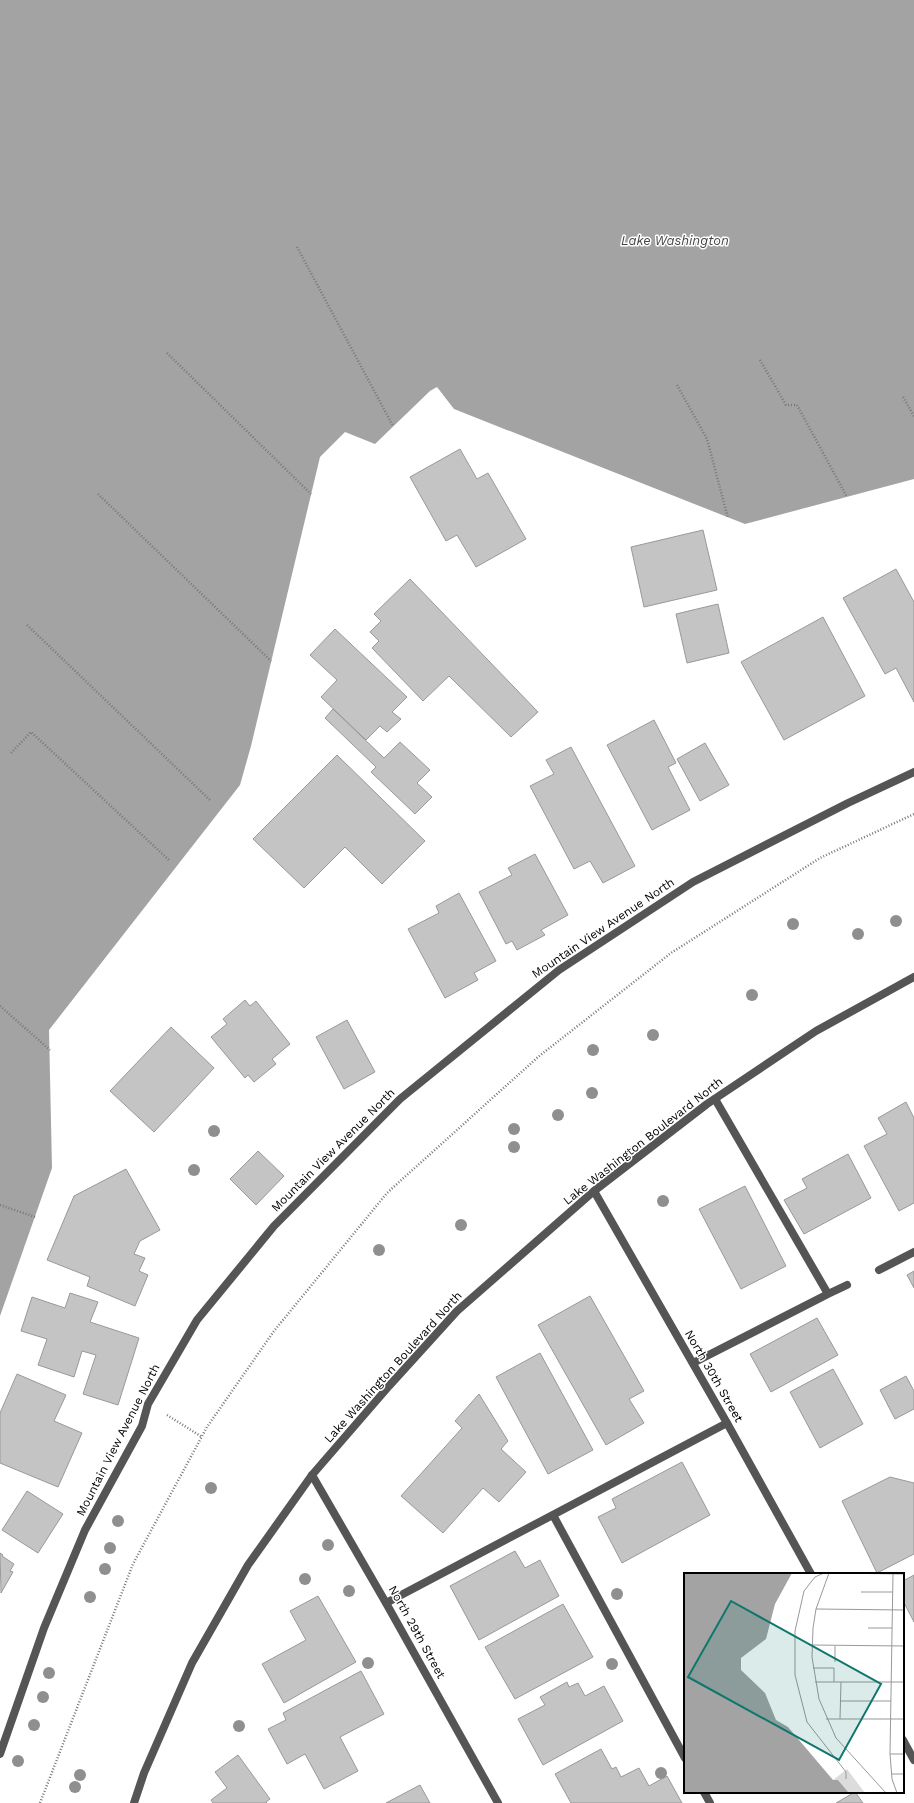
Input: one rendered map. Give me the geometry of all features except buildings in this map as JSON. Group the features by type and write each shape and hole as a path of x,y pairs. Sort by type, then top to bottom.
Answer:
{"street":[{"name":"Mountain View Avenue North","path":"0,1754 44,1628 85,1530 142,1426 148,1404 197,1320 274,1226 400,1099 559,970 693,882 848,803 914,772"},
{"name":"Lake Washington Boulevard North","path":"134,1803 144,1773 192,1662 248,1565 312,1475 389,1386 457,1311 594,1191 715,1099 816,1031 914,977"},
{"path":"715,1099 828,1294"},
{"name":"North 30th Street","path":"594,1191 727,1423 810,1573"},
{"path":"879,1270 914,1252"},
{"path":"693,1363 847,1285"},
{"path":"386,1603 727,1423"},
{"name":"North 29th Street","path":"312,1475 386,1603 498,1803"},
{"path":"553,1515 684,1756"},
{"path":"904,1742 914,1760"},
{"path":"705,1793 710,1803"}],"path":[{"path":"297,247 393,426"},
{"path":"167,353 311,494"},
{"path":"760,360 786,405 797,405 847,497"},
{"path":"677,385 707,438 728,518"},
{"path":"903,397 914,416"},
{"path":"98,494 271,661"},
{"path":"27,625 211,801"},
{"path":"11,753 31,732 169,860"},
{"path":"40,1803 133,1564 202,1437 274,1331 386,1193 538,1057 671,953 820,858 914,814"},
{"path":"0,1006 50,1050"},
{"path":"0,1204 35,1217"},
{"path":"148,1404 202,1437"}],"water":[{"name":"Lake Washington","path":"0,0 914,0 914,479 745,524 454,409 437,387 430,391 375,444 345,432 320,457 251,746 240,785 49,1030 52,1168 0,1316"}]}
